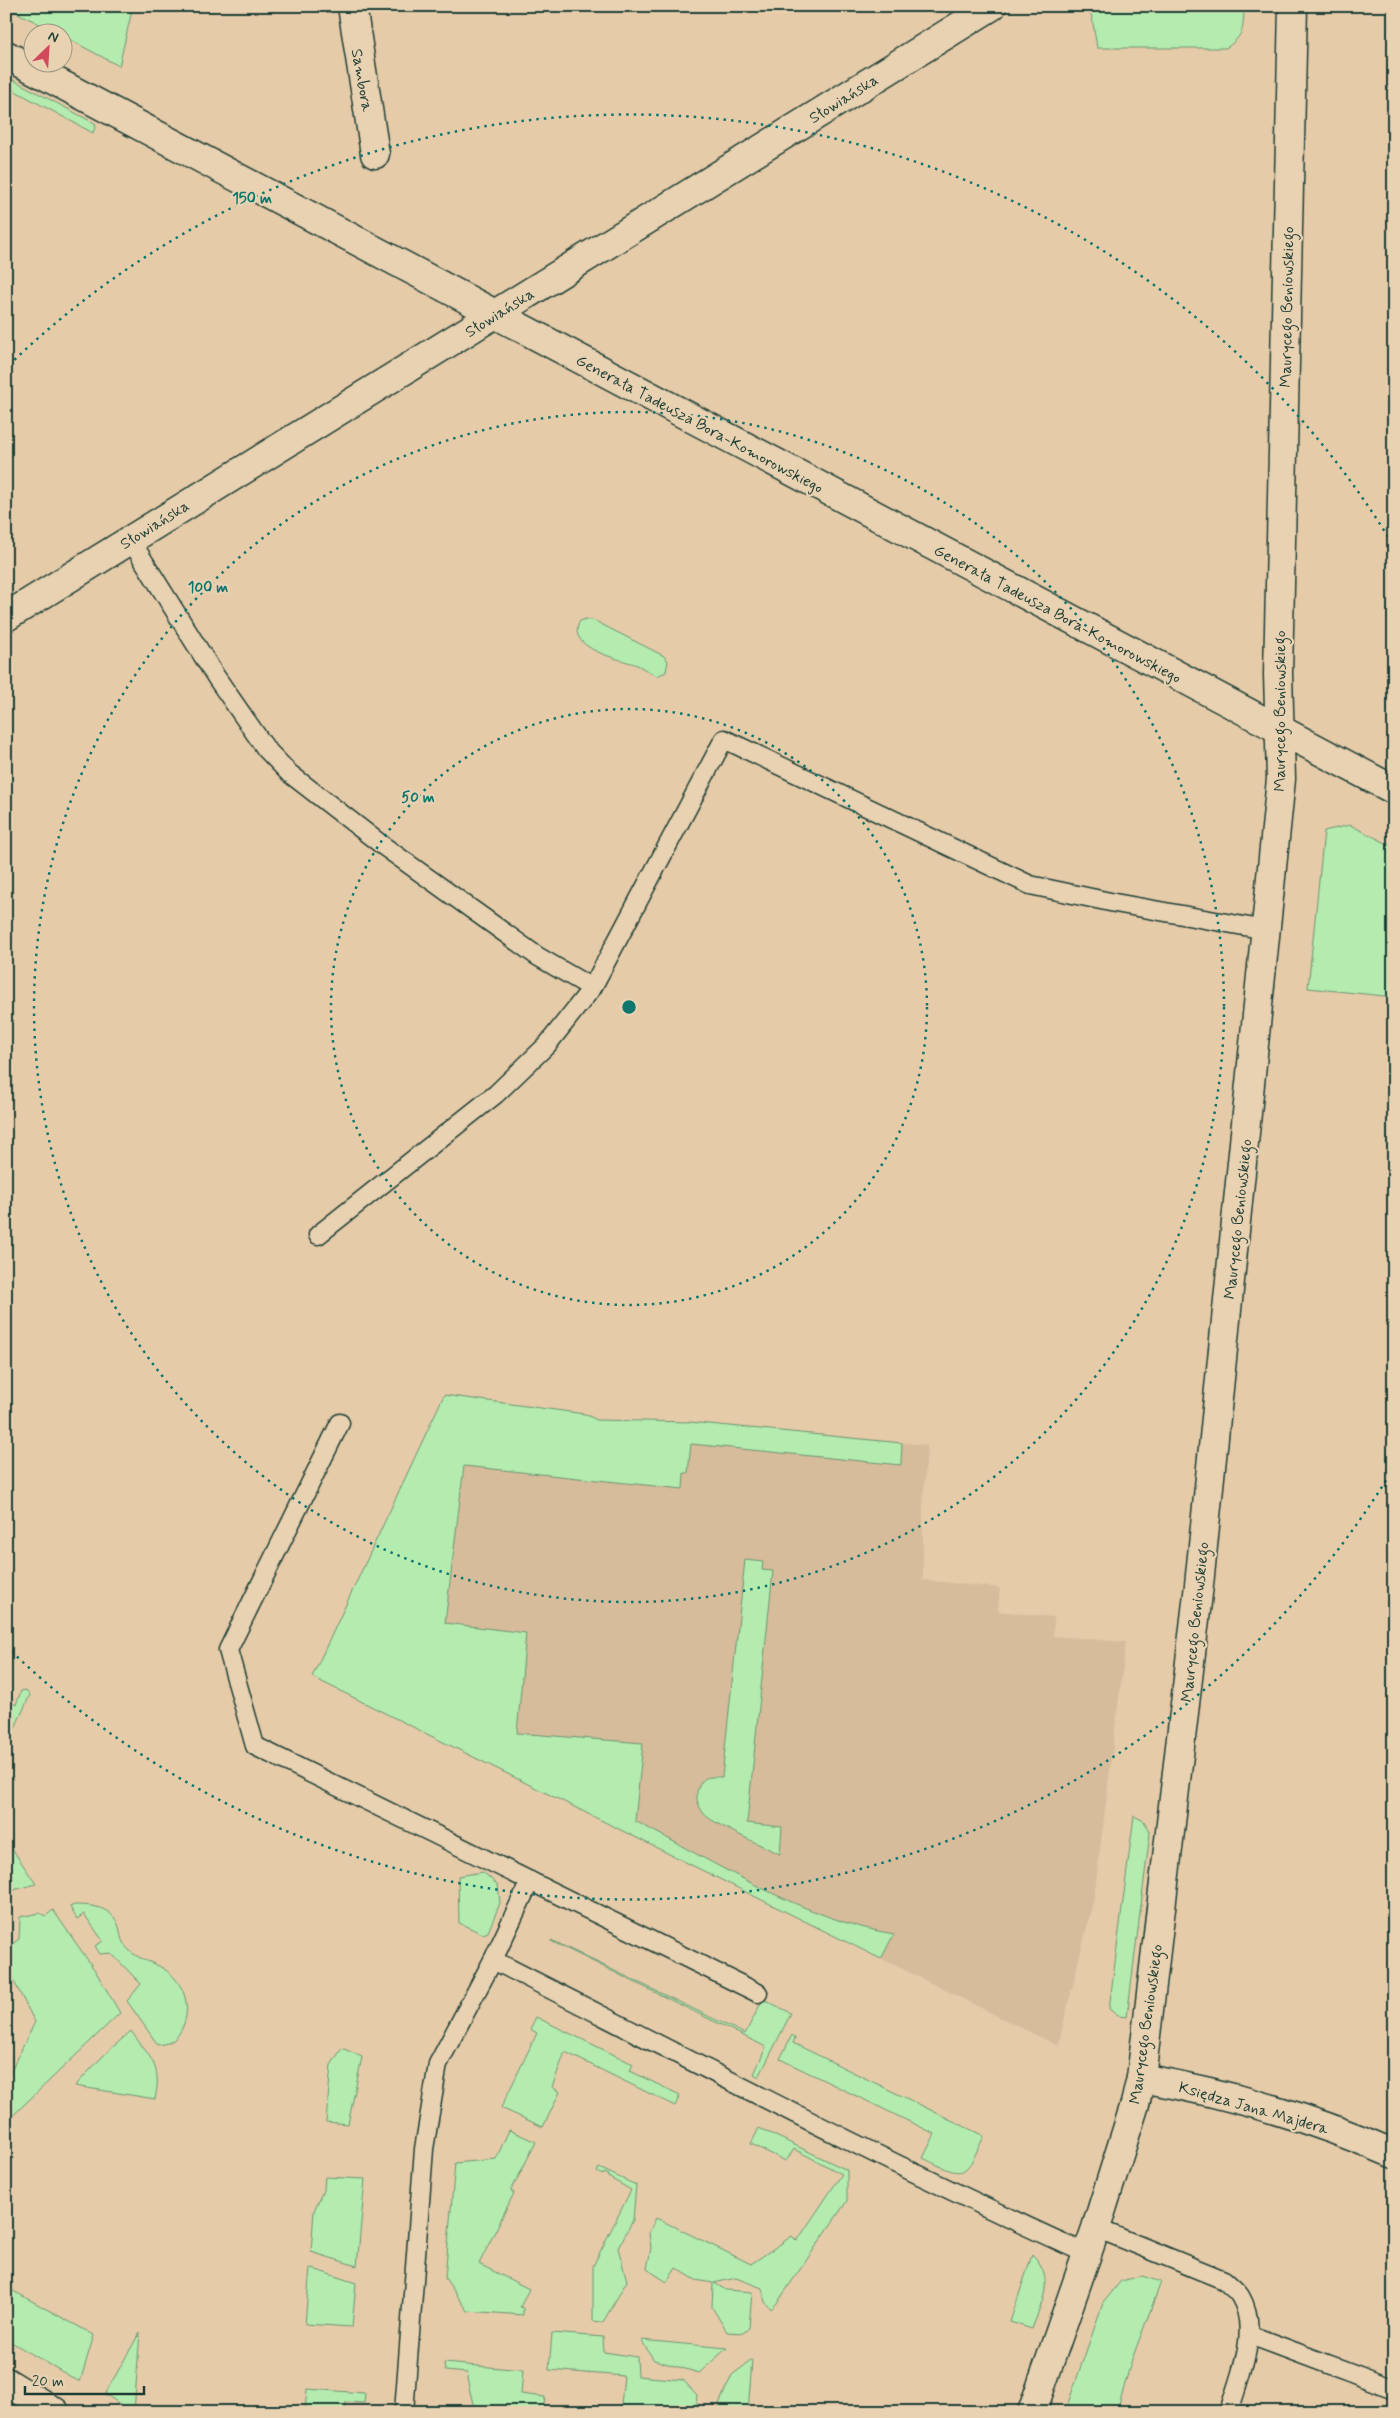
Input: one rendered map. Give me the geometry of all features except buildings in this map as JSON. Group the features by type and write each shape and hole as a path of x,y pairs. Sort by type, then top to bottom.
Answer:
{"street":[{"name":"Sambora","path":"352,6 375,154"},
{"name":"Słowiańska","path":"6,617 992,6"},
{"name":"Maurycego Beniowskiego","path":"1032,2412 1096,2228 1135,2104 1141,2078 1199,1585 1281,779 1278,730 1293,6"},
{"name":"Generała Tadeusza Bora-Komorowskiego","path":"6,55 1394,790"},
{"name":"Księdza Jana Majdera","path":"1141,2078 1281,2111 1355,2136 1394,2154"},
{"path":"6,2382 54,2412"}],"lane":[{"path":"130,539 216,677 266,749 289,774 382,845 530,951 592,988"},
{"path":"318,1235 496,1094 547,1045 592,988 724,739 1030,884 1115,903 1266,930"},
{"path":"340,1423 228,1650 255,1746 758,1993"},
{"path":"404,2412 424,2149 438,2064 493,1960 530,1881"},
{"path":"493,1960 755,2093 976,2202 1087,2254"},
{"path":"1096,2228 1224,2280 1240,2296 1247,2313 1250,2335 1229,2412"},
{"path":"1250,2335 1394,2389"}],"shaded area":[{"path":"444,1395 585,1414 597,1420 689,1422 927,1445 923,1506 923,1580 1000,1588 998,1611 1054,1617 1053,1636 1126,1642 1094,1898 1058,2046 312,1677"}],"green space":[{"path":"13,6 133,6 119,66 72,41 72,22 35,22 12,10"},
{"path":"1086,6 1244,6 1243,26 1237,39 1226,48 1097,48 1092,17"},
{"path":"6,76 96,124 93,133 6,86"},
{"path":"586,619 595,621 664,656 668,661 666,672 657,676 637,665 608,656 587,646 580,639 577,631 580,621"},
{"path":"1350,825 1394,847 1394,997 1308,988 1324,831"},
{"path":"444,1395 585,1414 597,1420 689,1422 902,1443 901,1465 691,1444 688,1473 684,1473 683,1489 464,1466 445,1623 526,1633 517,1733 643,1743 635,1821 728,1871 794,1903 861,1927 894,1934 881,1959 312,1677"},
{"path":"745,1560 763,1562 762,1570 773,1571 747,1823 782,1827 780,1854 709,1818 698,1804 697,1797 703,1780 709,1777 722,1777"},
{"path":"26,1690 30,1695 6,1747 6,1699 16,1705 21,1691"},
{"path":"1134,1816 1144,1821 1150,1833 1127,2017 1118,2016 1109,2009"},
{"path":"6,1840 36,1884 6,1892"},
{"path":"483,1872 498,1885 500,1903 488,1932 483,1934 459,1923 458,1876"},
{"path":"74,1905 96,1907 109,1912 114,1917 124,1944 128,1949 138,1957 164,1969 176,1980 184,1994 186,2018 179,2034 174,2040 158,2045 127,2001 141,1984 111,1953 100,1954 95,1946 103,1941 84,1914 77,1919 70,1907"},
{"path":"53,1910 96,1972 120,2013 6,2122 6,2081 35,2022 6,1966 6,1949 19,1939 20,1917 39,1913 46,1916"},
{"path":"551,1940 745,2034 763,1999 791,2013 759,2077 754,2074 766,2047"},
{"path":"536,2017 633,2064 630,2071 680,2095 675,2106 565,2052 552,2087 560,2092 543,2127 501,2108 537,2033 530,2029"},
{"path":"131,2031 149,2055 156,2069 157,2087 155,2099 75,2086 103,2056"},
{"path":"792,2035 795,2038 793,2043 984,2136 972,2161 962,2171 956,2172 923,2158 935,2134 780,2059"},
{"path":"342,2048 362,2057 348,2124 326,2122 331,2065"},
{"path":"759,2128 847,2170 847,2201 771,2309 765,2302 762,2288 736,2278 714,2283 726,2290 752,2292 749,2328 743,2333 727,2332 712,2307 713,2283 696,2280 676,2268 667,2282 647,2269 651,2248 649,2233 656,2218 751,2264 792,2236 797,2241 842,2174 794,2149 786,2161 751,2144"},
{"path":"509,2130 536,2142 511,2191 514,2193 479,2264 529,2289 520,2307 523,2308 523,2315 468,2311 445,2278 455,2163 496,2159"},
{"path":"599,2168 636,2185 633,2220 618,2248 627,2281 603,2322 593,2321 593,2266 631,2190 608,2177 609,2175 597,2172"},
{"path":"325,2177 365,2179 357,2266 311,2252 314,2211 324,2188"},
{"path":"1032,2255 1044,2273 1045,2290 1032,2329 1010,2322"},
{"path":"310,2268 356,2283 352,2327 305,2324"},
{"path":"1142,2276 1161,2282 1132,2359 1117,2412 1065,2412 1103,2303 1121,2281"},
{"path":"6,2287 94,2335 80,2382 6,2339"},
{"path":"140,2332 134,2412 132,2412 105,2394"},
{"path":"552,2333 603,2337 604,2352 637,2357 638,2376 683,2380 697,2395 695,2412 624,2412 621,2405 624,2376 549,2370"},
{"path":"641,2340 727,2348 699,2373 654,2360"},
{"path":"752,2360 748,2412 719,2412 719,2404 732,2375"},
{"path":"444,2363 523,2370 521,2394 545,2397 543,2412 475,2412 467,2379 468,2373 445,2371"},
{"path":"307,2389 365,2393 364,2403 346,2402 345,2412 305,2412"}]}
